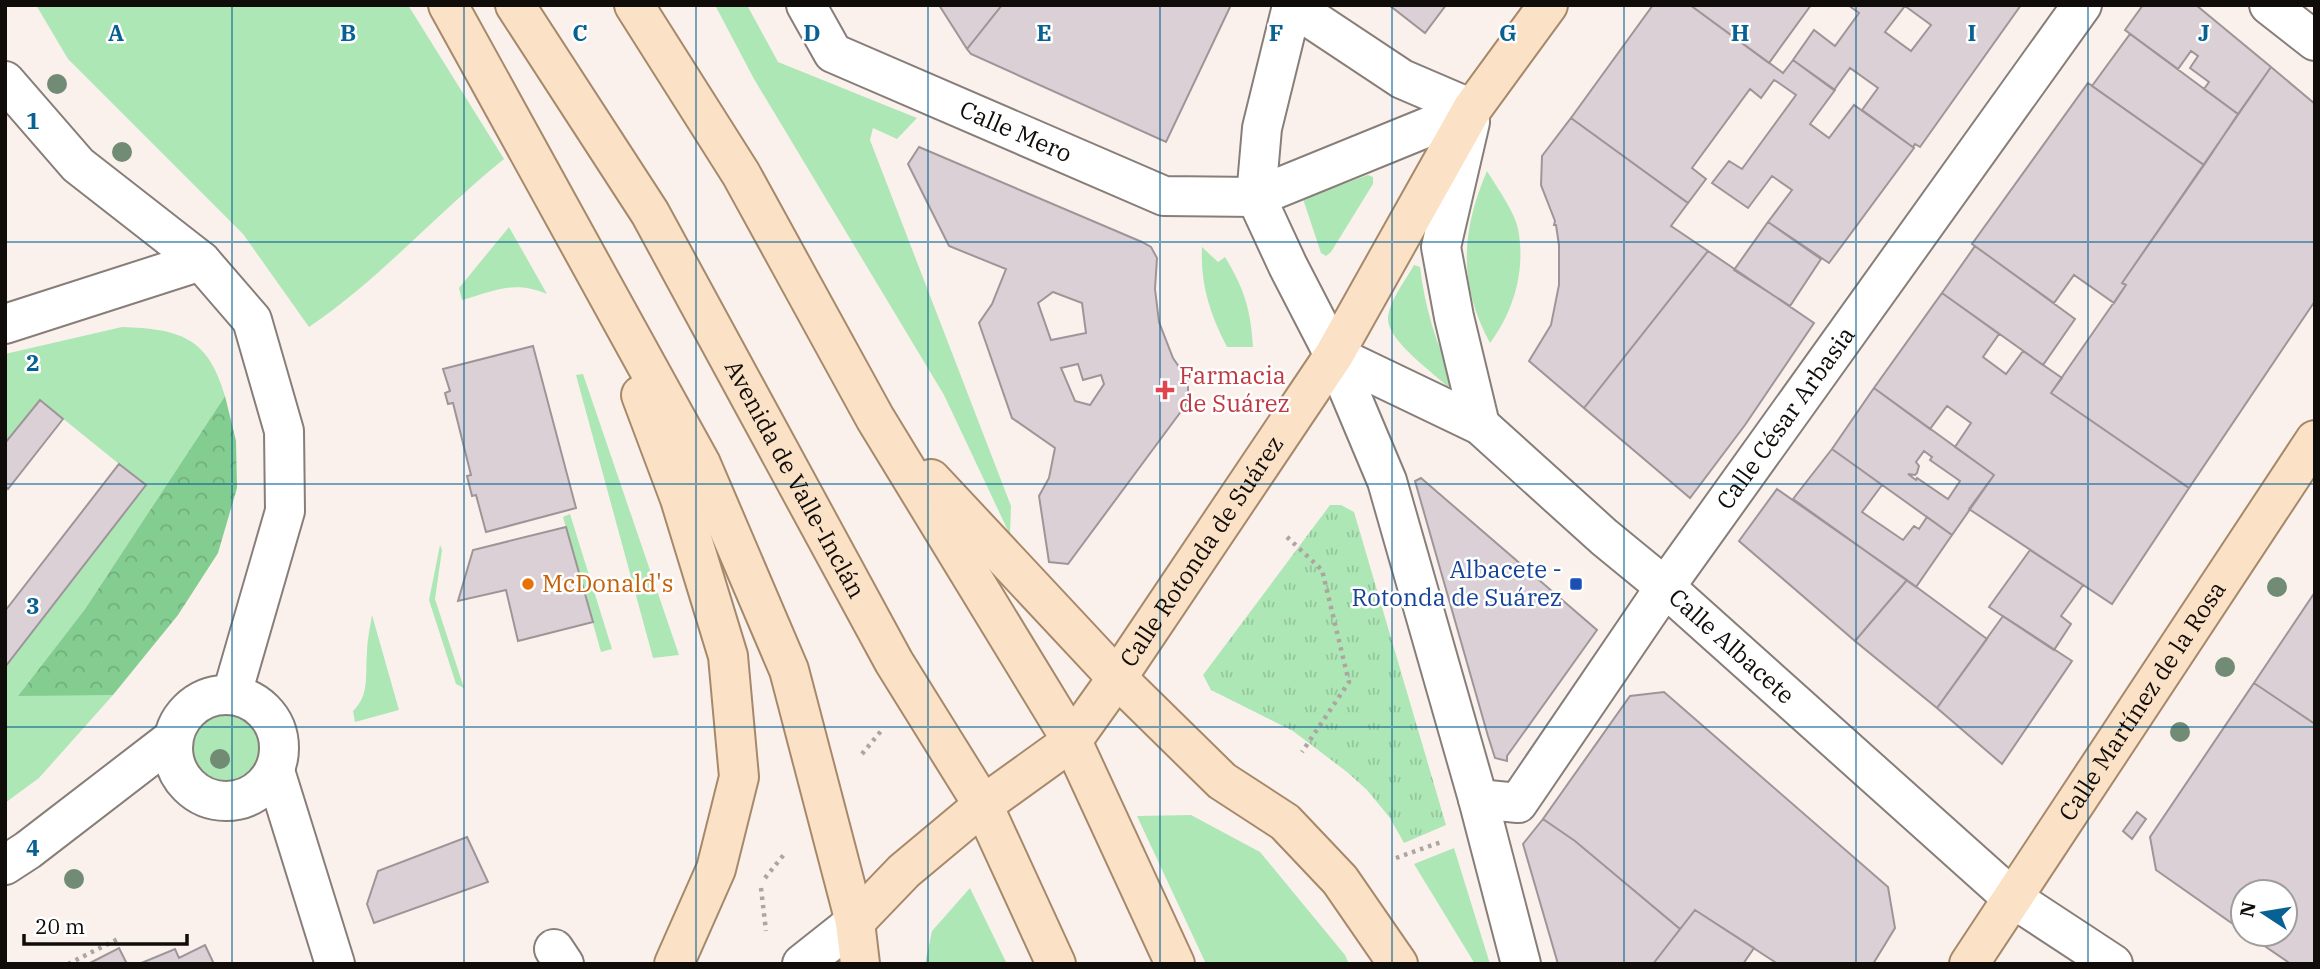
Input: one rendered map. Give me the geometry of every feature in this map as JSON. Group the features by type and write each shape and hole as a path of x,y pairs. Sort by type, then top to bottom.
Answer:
{"main road":[{"path":"448,5 701,464 789,670 855,922 860,964"},
{"name":"Avenida de Valle-Inclán","path":"515,5 650,213 894,662 983,805 1056,964"},
{"path":"634,5 741,174 875,418 1072,741 1175,964"},
{"name":"Calle Rotonda de Suárez","path":"855,922 904,871 983,805 1072,741 1334,355 1472,109 1548,5"},
{"path":"593,265 680,499 728,656 739,777 716,869 674,964"},
{"path":"875,418 1117,678 1222,781 1285,822 1340,880 1398,964"},
{"name":"Calle Martínez de la Rosa","path":"1969,964 2315,440"}],"street":[{"name":"Calle Mero","path":"806,5 833,53 1152,191 1164,196 1256,197"},
{"name":"Calle César Arbasia","path":"1478,799 1518,803 1665,587 2082,5"},
{"path":"2269,5 2315,41"},
{"path":"1472,109 1402,79 1292,6 1262,128 1256,197 1334,355 1387,481 1478,799 1521,964"},
{"path":"5,81 78,165 201,261 252,320 284,431 285,511 232,694"},
{"path":"1256,197 1472,109"},
{"path":"1472,109 1441,247 1454,317 1480,425"},
{"path":"5,324 201,261"},
{"name":"Calle Albacete","path":"1334,355 1480,425 2011,897 2113,964"},
{"path":"232,694 256,703 273,722 281,746 275,771 256,795 226,804 196,795 176,771 172,740 179,721 193,705 211,696 232,694"},
{"path":"5,865 29,850 172,740"},
{"path":"275,771 335,964"},
{"path":"802,964 855,922"}],"path":[{"path":"1287,537 1322,570 1349,682 1302,752"},
{"path":"861,755 887,723"},
{"path":"1396,858 1448,840"},
{"path":"761,883 767,937"},
{"path":"68,964 120,938"}],"green space":[{"path":"36,5 408,5 504,159 360,288 309,327 243,234 68,59"},
{"path":"715,5 747,5 778,62 917,118 897,139 873,128 870,140 1011,506 1010,535 944,395 754,79"},
{"path":"1487,171 1516,222 1520,244 1519,274 1512,303 1490,343 1472,299 1467,257 1472,215"},
{"path":"1368,175 1373,177 1373,184 1326,256 1321,253 1303,199"},
{"path":"509,227 547,294 514,287 462,300 459,288"},
{"path":"1202,247 1218,262 1225,257 1237,279 1248,310 1253,347 1227,347 1207,298"},
{"path":"1414,265 1420,267 1428,311 1454,381 1452,386 1447,386 1412,355 1390,328 1388,320 1391,306"},
{"path":"122,327 160,330 189,340 210,361 225,396 85,609 19,695 113,695 39,778 5,803 5,667 145,485 40,400 5,443 5,354"},
{"path":"583,374 679,655 653,658 576,375"},
{"path":"225,396 236,441 237,488 218,553 178,615 113,695 18,696 85,609"},
{"path":"1330,505 1341,505 1354,512 1446,825 1404,843 1390,818 1367,790 1347,772 1293,731 1211,690 1203,675"},
{"path":"570,514 612,649 601,652 563,517"},
{"path":"440,545 442,550 435,599 464,688 456,684 429,600"},
{"path":"372,615 399,710 355,722 353,711 362,698 366,684"},
{"path":"233,712 252,722 260,734 260,762 252,774 240,782 219,784 200,774 192,762 190,741 200,722 212,714"},
{"path":"1191,815 1260,852 1345,955 1349,964 1206,964 1137,816"},
{"path":"1454,848 1490,964 1475,964 1414,864"},
{"path":"970,888 1007,964 925,964 932,931"}],"building":[{"path":"939,5 1002,5 967,49"},
{"path":"1002,5 1231,5 1166,142 971,54 967,49"},
{"path":"1389,5 1446,5 1425,33"},
{"path":"1653,5 1690,5 1783,73 1793,60 1835,90 1810,124 1829,138 1854,105 1914,148 1829,263 1768,222 1792,190 1772,176 1748,208 1712,183 1729,161 1742,169 1796,95 1776,81 1774,80 1761,98 1750,89 1692,168 1706,179 1688,203 1571,118"},
{"path":"1690,5 1811,5 1769,63"},
{"path":"1848,5 2021,5 1920,147 1915,144 1913,147 1862,110 1878,88 1850,68 1834,90 1793,60 1814,30 1835,46 1859,13","holes":["1905,6 1931,25 1911,51 1885,32"]},
{"path":"2143,5 2196,5 2271,67 2238,114 2204,89 2209,82 2190,68 2198,56 2191,51 2178,69 2125,30"},
{"path":"2130,34 2238,114 2204,165 2092,86"},
{"path":"2271,67 2315,104 2315,301 2189,488 2051,393 2126,285 2122,283"},
{"path":"2088,83 2204,165 2122,283 2126,285 2114,303 2074,275 2054,303 1972,244"},
{"path":"1571,118 1688,203 1671,226 1708,251 1584,408 1529,361 1551,325 1559,285 1559,245 1555,221 1541,185 1542,156"},
{"path":"919,147 1142,242 1151,247 1157,258 1155,289 1159,322 1173,358 1188,380 1188,402 1068,564 1049,562 1039,496 1049,478 1055,448 1012,418 979,323 992,304 1006,269 949,246 908,164","holes":["1053,292 1082,303 1086,333 1051,340 1038,303","1078,364 1083,380 1101,375 1104,384 1090,405 1075,401 1061,368"]},
{"path":"1768,222 1821,259 1790,306 1734,270"},
{"path":"1975,246 2075,319 2043,365 1942,293"},
{"path":"1708,251 1814,323 1745,425 1690,498 1584,408"},
{"path":"1942,293 1999,334 1983,357 2006,374 2023,351 2062,378 2051,393 2189,488 2112,604 1969,509 1994,475 1955,447 1971,423 1947,406 1930,429 1874,388"},
{"path":"533,346 576,508 486,532 476,495 472,496 467,476 471,475 453,403 448,404 445,393 450,391 443,369"},
{"path":"1874,388 1994,475 1952,535 1832,449","holes":["1924,451 1932,457 1930,460 1960,481 1948,499 1908,474 1917,473 1919,466 1916,462"]},
{"path":"40,400 63,419 8,489 5,486 5,443"},
{"path":"1832,449 1882,485 1862,512 1903,540 1914,526 1919,529 1927,517 1952,535 1916,587 1793,499"},
{"path":"119,464 146,485 5,667 5,611"},
{"path":"1421,478 1597,630 1507,756 1507,761 1495,758 1488,736 1415,481"},
{"path":"1777,489 1907,580 1855,641 1739,541"},
{"path":"566,527 593,622 518,641 506,590 458,601 473,550"},
{"path":"2030,550 2083,585 2061,616 2071,624 2054,650 1989,607"},
{"path":"1907,580 1987,639 1937,708 1855,641"},
{"path":"2315,592 2315,724 2254,683"},
{"path":"2003,616 2072,661 2002,764 1937,708"},
{"path":"2254,683 2315,724 2315,964 2291,964 2268,948 2299,948 2299,878 2229,878 2229,921 2156,870 2150,837"},
{"path":"1664,692 1888,887 1895,928 1873,964 1778,964 1695,910 1680,929 1575,841 1543,819 1630,696"},
{"path":"2137,812 2146,819 2132,839 2123,831"},
{"path":"1543,819 1575,841 1680,929 1653,964 1558,964 1523,844"},
{"path":"467,837 488,882 374,923 367,904 378,871"},
{"path":"1695,910 1754,948 1743,964 1653,964"},
{"path":"205,945 214,964 139,964 175,949 179,958"},
{"path":"119,948 127,964 88,964"}],"place":[{"name":"Farmacia de Suárez","path":"1165,390"},
{"name":"McDonald's","path":"528,584"},
{"name":"Albacete - Rotonda de Suárez","path":"1576,584"}]}
